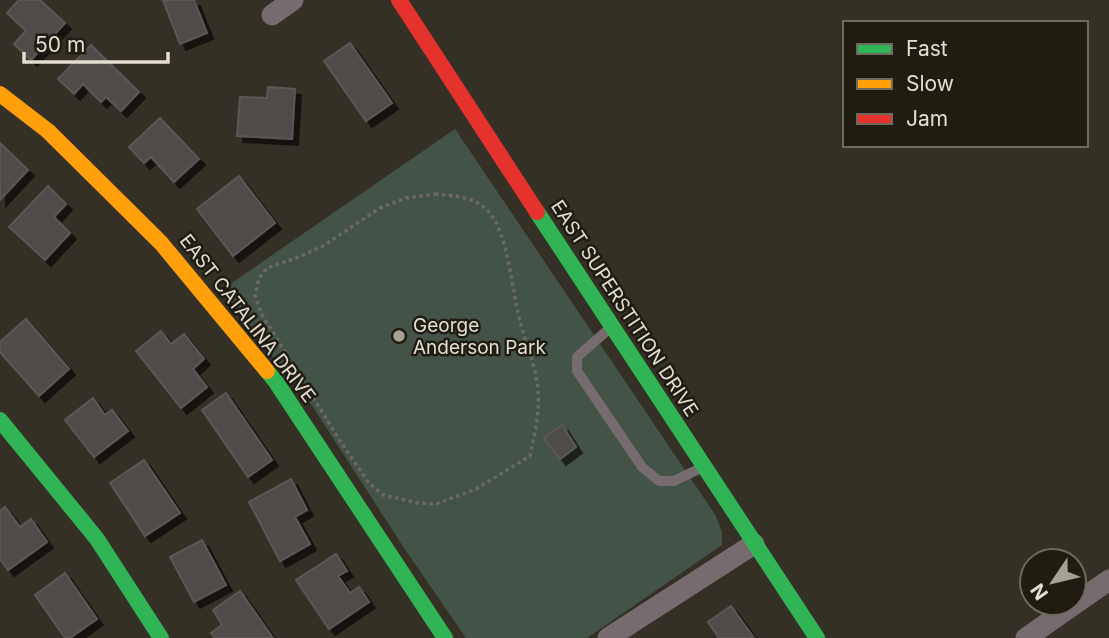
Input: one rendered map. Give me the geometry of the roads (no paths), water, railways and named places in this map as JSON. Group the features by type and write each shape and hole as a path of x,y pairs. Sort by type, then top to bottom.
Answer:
{"street":[{"path":"272,15 293,0"},
{"name":"EAST SUPERSTITION DRIVE","path":"399,0 817,638"},
{"name":"EAST CATALINA DRIVE","path":"0,94 48,131 161,243 276,382 445,638"},
{"path":"0,420 97,539 161,638"},
{"path":"608,638 754,544"},
{"path":"1026,638 1109,580"}],"lane":[{"path":"612,326 577,357 577,371 642,467 659,481 674,481 704,466"}],"place":[{"name":"George Anderson Park","path":"399,336"}]}
